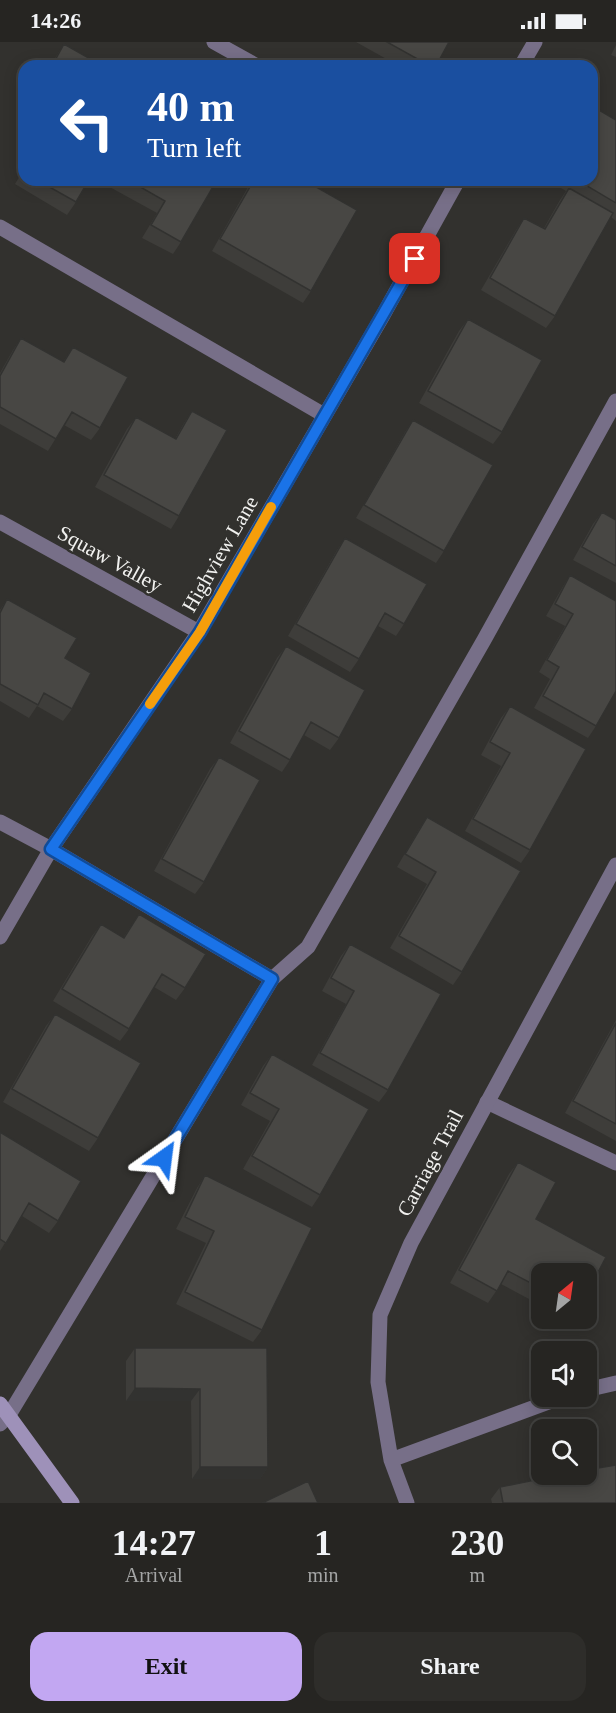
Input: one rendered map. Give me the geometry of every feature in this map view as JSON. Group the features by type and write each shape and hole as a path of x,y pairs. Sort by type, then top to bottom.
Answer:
{"main road":[{"path":"3,1414 72,1503"}],"street":[{"path":"214,42 246,60"},
{"path":"525,60 535,42"},
{"name":"Highview Lane","path":"0,937 51,849 200,632 382,318 455,186"},
{"path":"0,227 324,415"},
{"path":"3,1414 272,979 308,947 484,640 616,401"},
{"name":"Squaw Valley","path":"0,522 200,632"},
{"path":"0,822 51,849 272,979"},
{"name":"Carriage Trail","path":"407,1503 391,1460 378,1382 380,1316 411,1243 616,865"},
{"path":"487,1102 616,1163"},
{"path":"597,1387 616,1383"},
{"path":"391,1460 535,1407"}],"building":[{"path":"387,42 449,42 439,60 419,60"},
{"path":"64,44 92,60 55,60"},
{"path":"598,109 616,120 616,203 587,186 598,186"},
{"path":"48,186 85,186 76,202"},
{"path":"139,186 214,186 181,242 151,225 165,201"},
{"path":"251,186 315,186 357,210 311,291 220,239"},
{"path":"569,188 613,213 555,316 490,278 524,218 545,229"},
{"path":"468,319 542,360 502,432 428,391"},
{"path":"21,338 64,362 73,347 128,377 100,428 72,412 56,439 0,407 0,376"},
{"path":"192,411 227,430 179,516 104,475 136,417 176,439"},
{"path":"413,420 493,465 444,551 364,505"},
{"path":"602,512 616,520 616,566 582,547"},
{"path":"345,538 427,584 404,624 385,613 359,659 296,624"},
{"path":"570,575 616,601 616,691 596,726 543,696 559,667 547,660 573,614 555,604"},
{"path":"7,599 77,638 65,658 91,673 72,709 44,693 38,705 0,684 0,613"},
{"path":"286,646 365,690 339,738 311,722 290,760 239,731"},
{"path":"510,706 586,749 530,850 473,819 510,753 490,742"},
{"path":"219,757 260,780 204,882 162,859"},
{"path":"427,817 521,871 462,972 399,936 436,872 405,854"},
{"path":"139,914 206,954 185,988 162,974 129,1029 62,989 101,924 124,938"},
{"path":"350,944 441,994 388,1090 320,1053 354,991 331,978"},
{"path":"55,1014 141,1063 98,1138 12,1089"},
{"path":"616,1023 616,1124 573,1101"},
{"path":"272,1054 369,1109 320,1195 252,1156 279,1109 250,1093"},
{"path":"0,1132 81,1181 58,1221 29,1203 6,1243 0,1239"},
{"path":"518,1162 556,1182 536,1219 606,1257 597,1274 597,1263 531,1263 531,1283 508,1271 497,1291 459,1270"},
{"path":"205,1175 312,1228 262,1330 185,1292 214,1231 185,1217"},
{"path":"135,1348 267,1348 268,1467 200,1467 200,1389 135,1388"},
{"path":"616,1465 616,1503 503,1503 500,1487 531,1481 531,1485 597,1485 597,1468"},
{"path":"308,1481 318,1503 262,1503"}],"slow traffic":[{"path":"150,704 200,632 271,507"}],"route":[{"path":"164,1158 272,979 51,849 200,632 415,259"}]}
